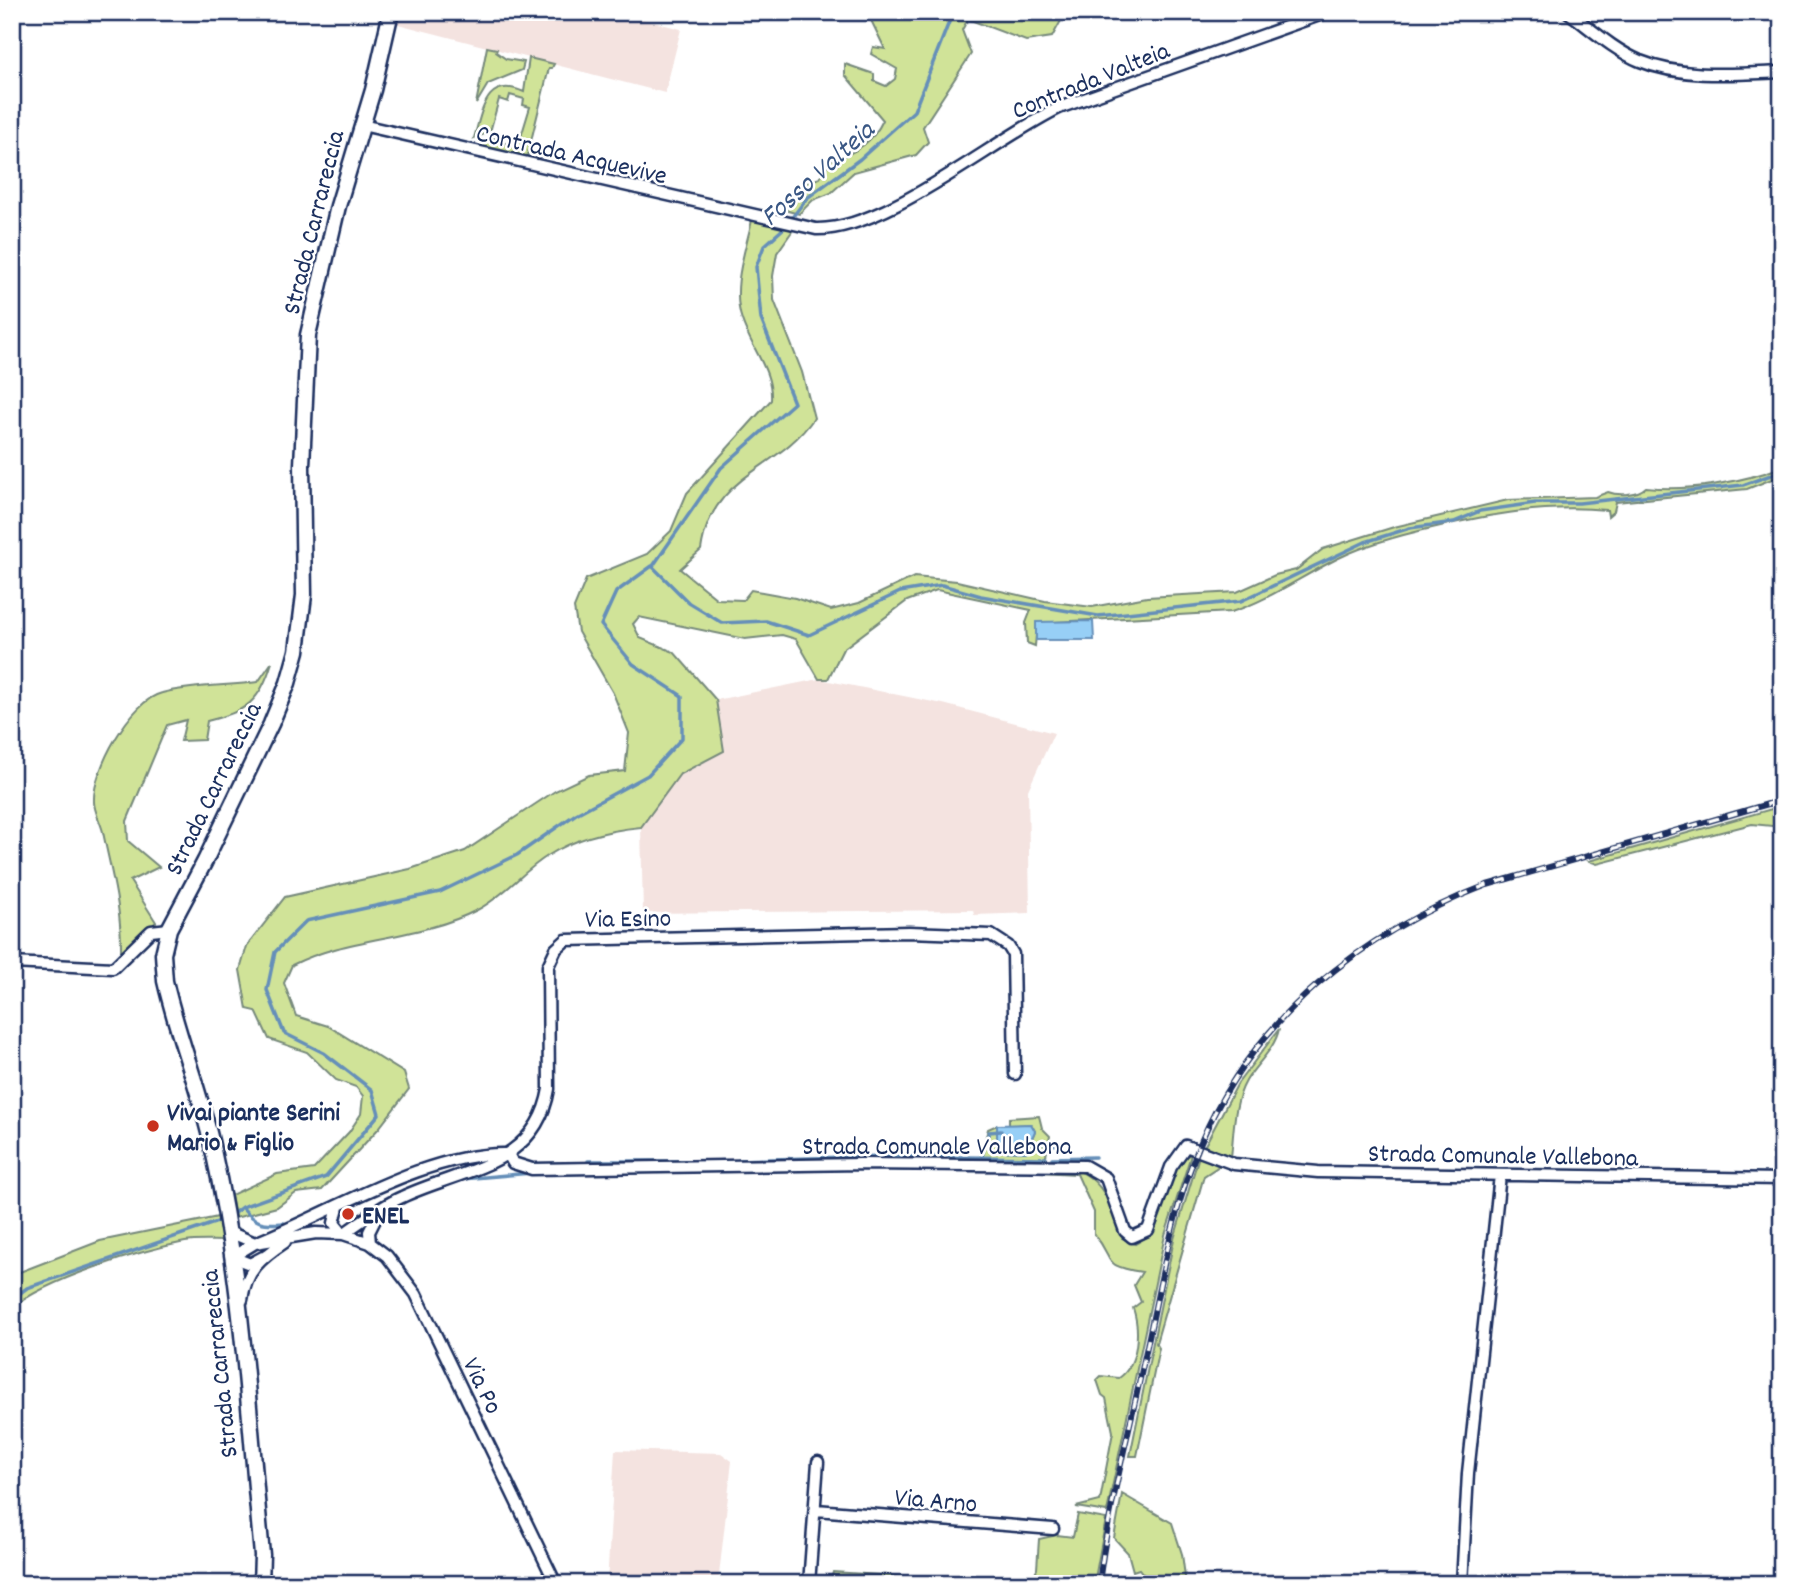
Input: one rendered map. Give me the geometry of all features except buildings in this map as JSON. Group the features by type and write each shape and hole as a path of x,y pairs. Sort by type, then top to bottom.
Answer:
{"main road":[{"name":"Strada Carrareccia","path":"261,1584 262,1555 229,1231 213,1150 165,981 163,954 169,929 227,817 276,712 293,668 304,596 302,466 309,335 338,205 391,12"}],"street":[{"name":"Contrada Valteia","path":"773,219 816,229 847,228 876,215 1028,123 1059,108 1328,12"},
{"path":"1568,12 1622,52 1658,67 1691,72 1782,72"},
{"name":"Contrada Acquevive","path":"362,125 773,219"},
{"path":"12,963 113,968 152,931 169,929"},
{"name":"Via Esino","path":"342,1234 383,1207 426,1186 488,1166 508,1154 536,1128 547,1105 550,1089 548,965 561,943 575,938 909,932 991,934 1008,946 1013,954 1015,1074"},
{"name":"Strada Comunale Vallebona","path":"508,1154 513,1163 532,1168 873,1164 1085,1166 1106,1178 1125,1231 1132,1237 1149,1230 1171,1167 1186,1146 1222,1161 1260,1169 1782,1179"},
{"path":"232,1257 255,1243 428,1167 473,1154 508,1154"},
{"path":"1462,1584 1468,1473 1500,1175"},
{"path":"338,1207 334,1223 342,1234"},
{"path":"370,1243 371,1226 383,1207"},
{"path":"229,1231 255,1243 287,1240 316,1233 342,1234"},
{"name":"Via Po","path":"342,1234 370,1243 387,1256 416,1294 556,1584"},
{"path":"232,1257 250,1264 287,1240"},
{"path":"239,1317 246,1279 263,1257"},
{"path":"809,1584 818,1462"},
{"name":"Via Arno","path":"816,1510 1053,1529"}],"shaded area":[{"path":"396,12 614,12 681,29 665,93 394,23"},
{"path":"819,679 943,704 1054,733 1028,790 1030,913 974,915 973,910 643,913 641,827 680,774 724,751 716,700"},
{"path":"615,1450 721,1453 732,1461 718,1584 607,1584"}],"green space":[{"path":"867,12 1060,12 1062,19 1052,37 1026,41 968,19 962,30 971,54 923,127 928,142 916,155 854,172 831,193 813,200 799,214 788,211 783,206 789,197 802,193 807,182 820,178 831,160 862,146 874,135 883,120 845,75 845,64 874,74 874,81 886,86 895,79 897,69 871,54 873,47 885,49"},
{"path":"487,47 497,49 496,52 506,59 524,62 522,70 488,84 476,104"},
{"path":"529,58 554,64 549,68 526,161 475,150 493,138 511,146 520,140 530,107 523,105 524,99 510,95 508,102 499,99 490,132 474,138 483,107 494,92 501,88 511,88 524,92"},
{"path":"752,220 793,230 777,253 773,276 774,300 802,372 814,418 799,436 748,475 718,504 707,524 701,550 680,569 717,599 743,600 751,590 795,598 831,610 859,603 914,577 957,581 1045,601 1092,607 1147,597 1237,592 1275,575 1296,570 1323,549 1394,527 1508,500 1595,497 1608,492 1628,494 1646,487 1697,487 1750,477 1782,467 1782,475 1747,489 1616,502 1614,511 1608,516 1607,510 1540,509 1454,523 1363,548 1259,601 1231,612 1037,623 1035,646 1027,643 1026,623 1031,610 937,590 907,601 843,649 828,679 819,679 796,639 782,635 745,639 639,617 633,624 640,638 674,652 716,700 724,751 680,774 641,827 594,836 559,849 477,910 432,927 337,948 292,965 284,983 296,1016 328,1026 404,1073 409,1089 379,1128 322,1190 296,1193 277,1207 235,1218 231,1195 277,1174 314,1169 349,1132 361,1114 363,1096 356,1087 336,1080 307,1052 269,1039 256,1011 247,1009 240,970 247,946 285,897 410,869 465,851 555,791 589,775 625,771 629,733 613,693 578,632 574,608 586,579 647,554 671,531 687,493 771,400 769,379 746,330 739,308 738,283"},
{"path":"272,662 262,687 250,703 242,709 207,721 204,740 181,741 186,720 167,725 127,821 128,841 159,867 130,881 156,922 121,954 116,893 94,802 99,773 106,756 126,722 150,698 185,688 258,682"},
{"path":"1782,806 1782,827 1752,824 1597,864 1589,861"},
{"path":"1279,1029 1274,1043 1242,1090 1235,1118 1231,1157 1204,1147 1238,1083"},
{"path":"1039,1116 1042,1128 1050,1136 1045,1161 980,1159 988,1129 997,1125 997,1151 1026,1152 1035,1131 1031,1124 1009,1125 1009,1118"},
{"path":"1191,1155 1165,1235 1107,1512 1076,1507 1100,1501 1113,1432 1106,1398 1102,1395 1097,1380 1101,1376 1119,1378 1131,1364 1137,1336 1133,1308 1141,1302 1134,1285 1142,1272 1120,1267 1110,1260 1094,1234 1094,1212 1077,1174 1039,1172 1057,1168 1072,1169 1085,1174 1105,1194 1122,1238 1135,1244 1152,1234 1175,1167 1183,1156"},
{"path":"1199,1156 1219,1166 1204,1176 1156,1343 1159,1348 1137,1456 1130,1456 1174,1239"},
{"path":"218,1217 223,1241 185,1242 119,1259 47,1287 12,1308 12,1275 100,1241"},
{"path":"1122,1494 1172,1523 1182,1554 1186,1584 1151,1584 1139,1569 1133,1571 1128,1553 1114,1538"},
{"path":"1078,1514 1106,1519 1094,1584 1029,1584 1037,1569 1039,1539 1057,1535 1073,1537"},
{"path":"833,1572 911,1577 911,1584 815,1584 816,1579 831,1580"}],"water":[{"path":"1093,621 1094,640 1036,640 1036,622"},
{"path":"1031,1124 1035,1131 1026,1152 997,1151 997,1125"}],"waterway":[{"name":"Fosso Valteia","path":"653,566 721,468 794,403 761,319 756,267 764,246 784,228 807,198 860,159 914,111 953,12"},
{"path":"230,1216 242,1207 326,1177 379,1114 372,1090 324,1053 284,1033 267,990 275,952 306,921 440,892 517,855 576,814 648,775 682,738 682,696 633,664 601,625 616,592 652,566 689,603 722,623 766,621 809,635 900,592 942,585 981,596 1098,616 1241,601 1365,542 1410,528 1454,522 1480,511 1535,503 1579,503 1743,485 1782,471"},
{"path":"982,1156 989,1132 1001,1131"},
{"path":"1028,1142 1057,1145"},
{"path":"739,1160 886,1156 1046,1158"},
{"path":"1052,1158 1095,1157"},
{"path":"588,1161 727,1161"},
{"path":"462,1179 531,1173"},
{"path":"242,1207 260,1222 284,1223"},
{"path":"12,1299 27,1288 223,1220"}],"railway":[{"path":"1099,1584 1113,1500 1181,1197 1200,1144 1222,1099 1250,1057 1281,1019 1316,985 1355,955 1397,928 1441,905 1487,885 1782,800"}],"place":[{"name":"Vivai piante Serini Mario & Figlio","path":"153,1126"},
{"name":"ENEL","path":"348,1214"}]}
